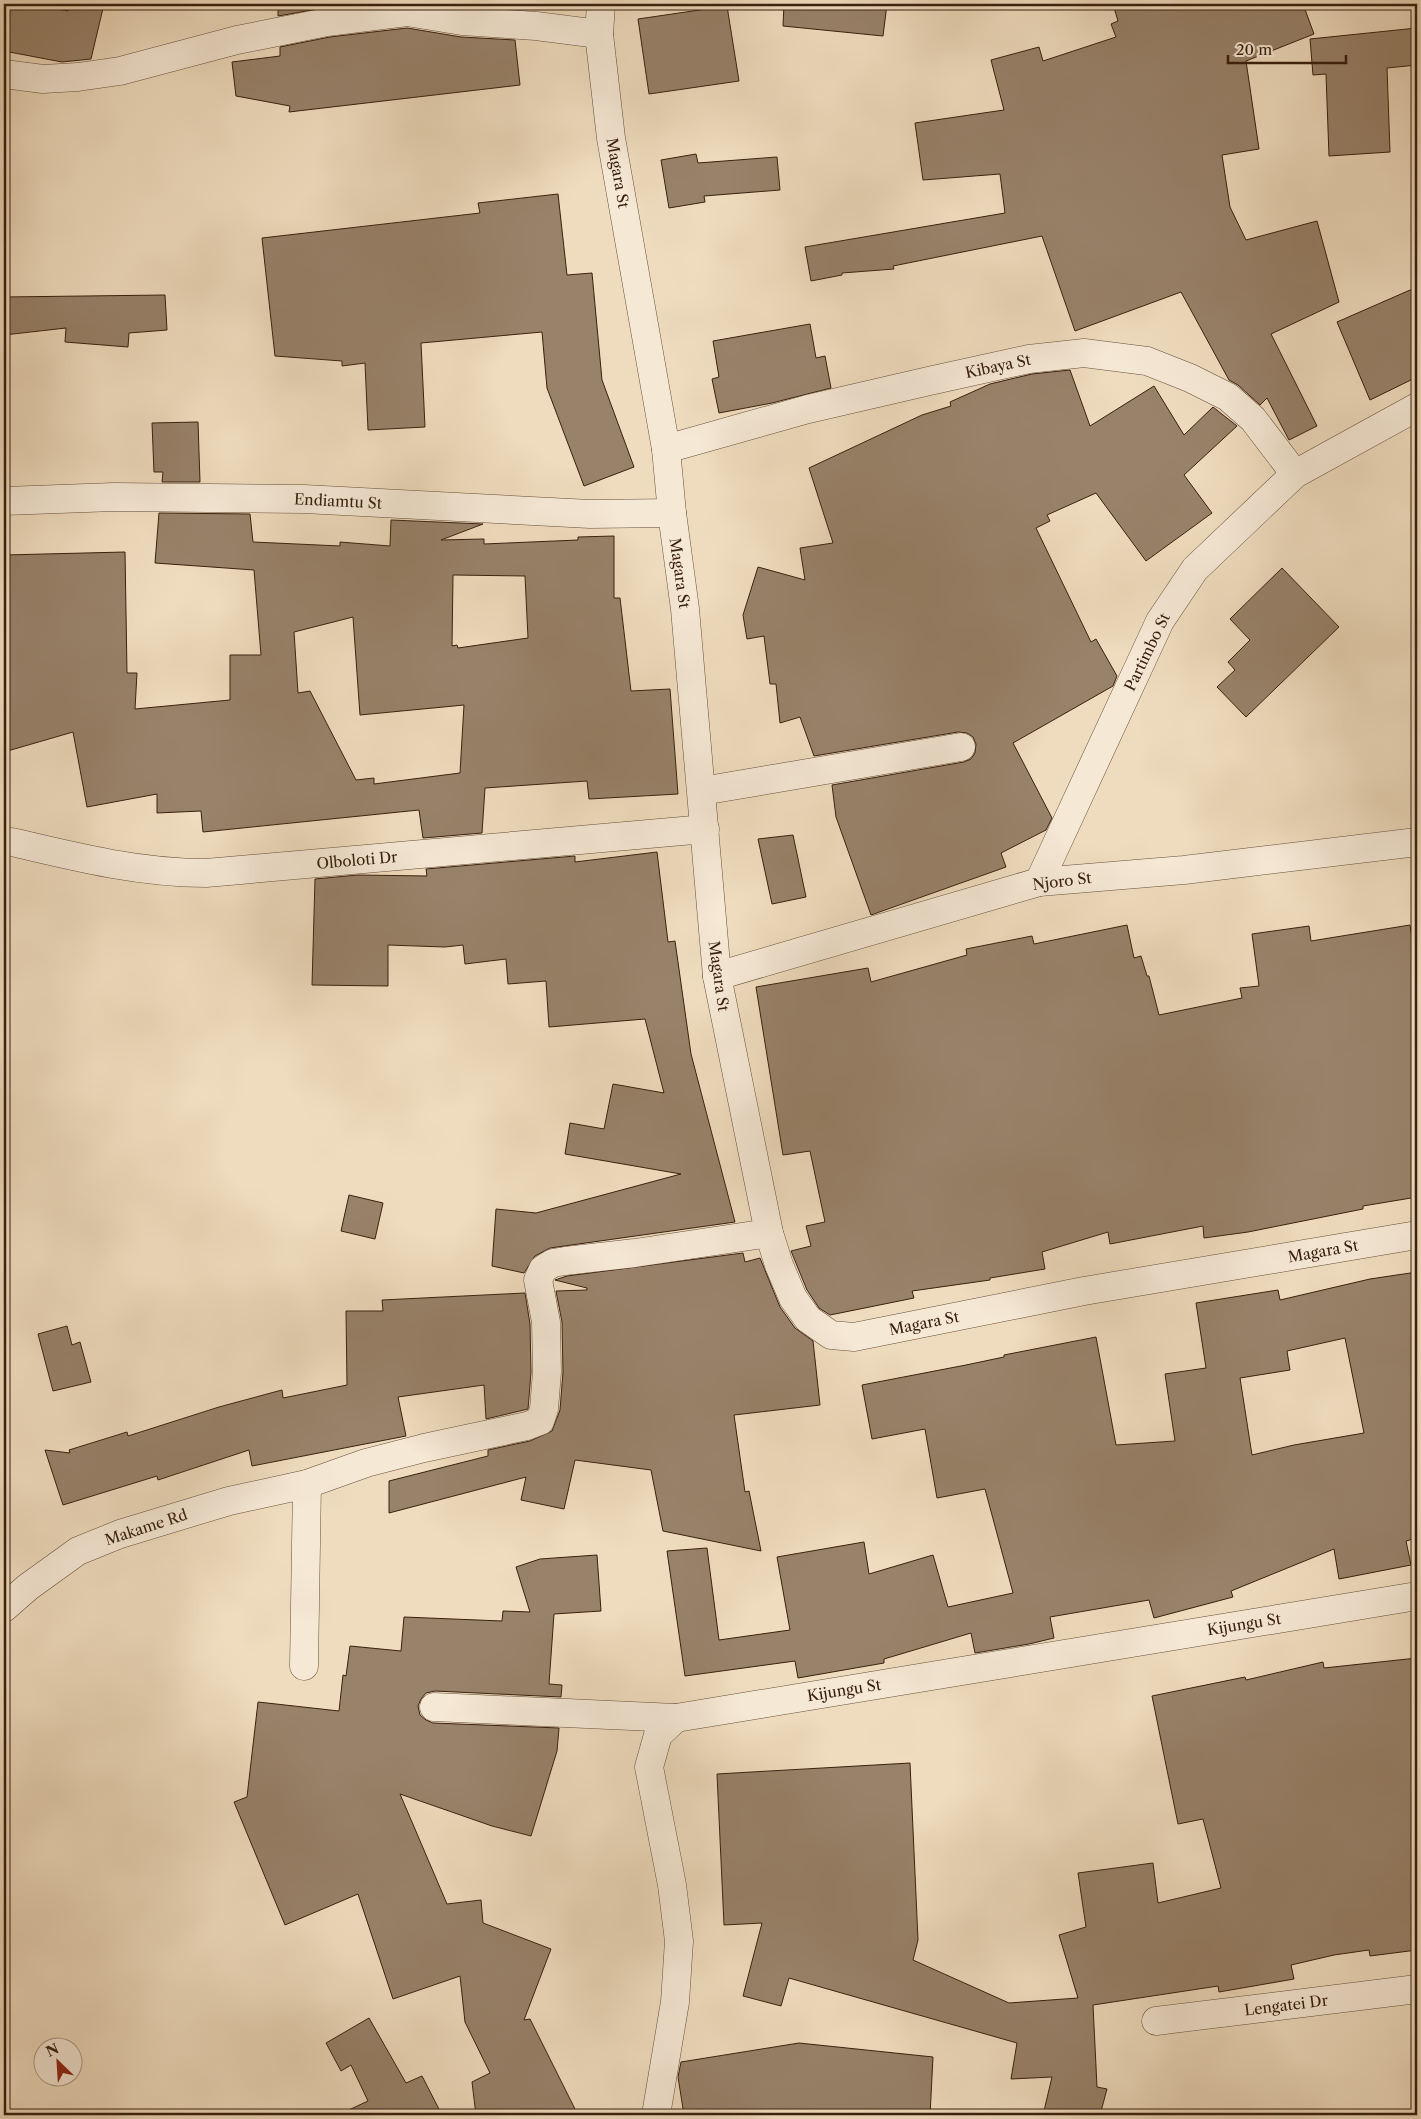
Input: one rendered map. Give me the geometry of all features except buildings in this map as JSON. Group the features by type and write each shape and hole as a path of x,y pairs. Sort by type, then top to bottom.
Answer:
{"street":[{"name":"Magara St","path":"601,4 599,34 611,138 666,449 672,513 685,609 717,976 769,1233 793,1298 808,1319 831,1335 854,1337 1084,1291 1417,1235"},
{"path":"4,74 43,79 78,77 120,71 237,40 328,22 406,12 462,21 536,26 599,34"},
{"name":"Kibaya St","path":"666,449 808,409 929,381 1029,359 1084,353 1147,361 1190,378 1228,397 1254,419 1295,474"},
{"name":"Partimbo St","path":"1039,882 1160,621 1195,568 1295,474 1417,407"},
{"name":"Endiamtu St","path":"4,501 114,497 304,499 590,514 672,513"},
{"path":"702,791 961,747"},
{"name":"Olboloti Dr","path":"12,842 80,858 125,866 180,873 206,873 705,829"},
{"name":"Njoro St","path":"717,976 1039,882 1184,870 1417,842"},
{"name":"Makame Rd","path":"4,1608 28,1587 78,1551 120,1534 229,1501 307,1484 366,1463 424,1448 528,1426 540,1421 544,1409 548,1346 538,1280 543,1269 553,1263 769,1233"},
{"path":"304,1666 307,1484"},
{"name":"Kijungu St","path":"434,1707 676,1718 1417,1596"},
{"path":"656,2115 675,2002 679,1941 672,1885 649,1767 658,1735 676,1718"},
{"name":"Lengatei Dr","path":"1156,2021 1417,1989"}]}
